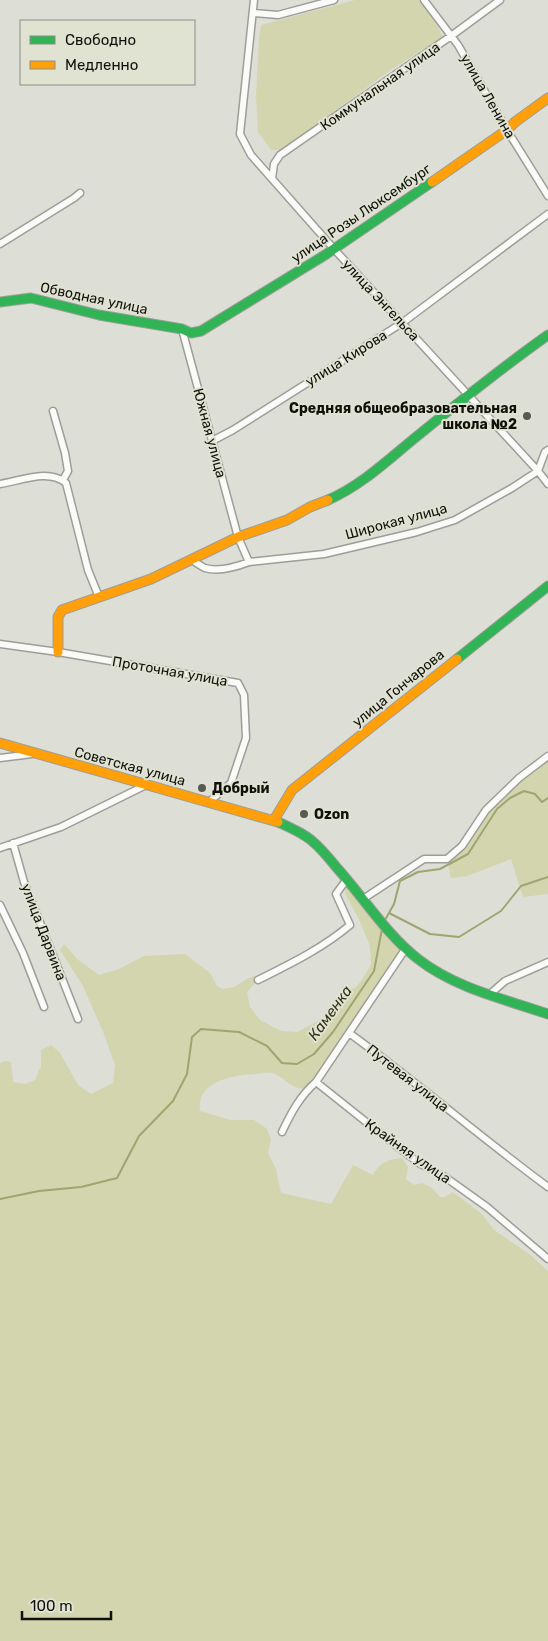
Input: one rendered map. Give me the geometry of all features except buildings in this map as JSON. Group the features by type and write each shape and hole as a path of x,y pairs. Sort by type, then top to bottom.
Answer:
{"street":[{"name":"улица Энгельса","path":"254,0 240,134 251,155 334,249 538,471"},
{"path":"252,12 278,15 334,0"},
{"name":"улица Ленина","path":"424,0 458,45 548,196"},
{"name":"Коммунальная улица","path":"272,179 274,164 280,155 500,0"},
{"name":"улица Розы Люксембург","path":"182,330 191,333 201,331 334,249 508,130 515,122 548,98"},
{"path":"0,244 80,193"},
{"name":"улица Кирова","path":"212,441 233,430 402,323 548,214"},
{"name":"Обводная улица","path":"0,302 31,298 99,315 182,330"},
{"name":"Южная улица","path":"182,330 238,537"},
{"path":"58,652 58,617 62,610 151,579 238,537 287,520 339,494 374,471 496,372 548,335"},
{"path":"53,411 68,471 63,480"},
{"path":"548,450 545,452 538,471 548,484"},
{"name":"Широкая улица","path":"190,560 205,568 233,568 249,562 324,554 418,532 455,520 538,471"},
{"path":"0,484 47,475 59,477 66,483 88,570 99,597"},
{"path":"238,537 249,562"},
{"name":"улица Гончарова","path":"274,820 292,790 548,586"},
{"name":"Проточная улица","path":"0,644 238,683 244,695 246,738 231,783 209,802"},
{"name":"Советская улица","path":"0,743 33,754 274,820 305,836 317,846 347,879 377,917 406,948 430,967 450,978 490,994 548,1014"},
{"name":"Советская улица","path":"0,758 33,754"},
{"path":"363,899 424,859 447,859 462,846 486,810 519,778 548,756"},
{"path":"0,848 61,827 146,785"},
{"name":"улица Дарвина","path":"13,843 24,882 78,1019"},
{"path":"258,980 338,936 350,925 336,894 347,879"},
{"name":"улица Дарвина","path":"0,905 23,953 44,1007"},
{"path":"282,1132 306,1090 316,1082 406,948"},
{"path":"490,994 505,981 548,962"},
{"name":"Путевая улица","path":"349,1033 402,1072 520,1167 548,1187"},
{"name":"Крайняя улица","path":"316,1082 395,1146 445,1177 487,1207 548,1259"}],"green space":[{"path":"355,0 419,0 443,37 392,69 282,150 271,150 258,132 256,96 261,25"},
{"path":"548,756 548,894 523,897 511,859 467,876 451,878 447,859 462,846 486,810"},
{"path":"347,879 406,948 316,1082 305,1088 298,1088 272,1073 227,1078 210,1086 204,1093 200,1101 200,1111 231,1120 254,1120 267,1129 271,1140 268,1153 276,1169 281,1193 331,1204 353,1165 373,1175 384,1162 402,1158 408,1167 406,1179 414,1185 422,1183 432,1188 440,1197 445,1197 453,1192 482,1214 494,1230 528,1253 548,1271 548,1641 0,1641 0,1063 5,1061 11,1062 13,1082 25,1084 35,1080 41,1066 41,1050 51,1045 60,1053 78,1085 91,1094 113,1083 115,1065 83,986 60,950 64,944 77,959 99,975 119,969 144,956 185,954 210,973 217,986 223,989 234,987 254,976 258,980 247,992 250,1007 260,1020 281,1031 297,1032 328,1016 338,1006 343,986 354,989 362,980 371,964 370,946 359,919 345,894"}],"waterway":[{"name":"Каменка","path":"385,920 394,904 400,881 418,872 440,869 468,854 497,809 510,798 524,791 535,794 542,802 548,798"},
{"path":"389,913 430,934 459,937 501,911 521,886 548,877"},
{"name":"Каменка","path":"0,1199 39,1191 81,1187 117,1178 139,1136 173,1101 187,1074 192,1037 201,1029 239,1032 267,1046 282,1063 297,1064 314,1054 333,1032 374,971 382,929"}],"traffic: fast":[{"path":"0,302 31,298 99,315 182,329 191,333 201,331 325,255 432,182"},
{"path":"328,500 341,494 377,470 484,383 548,335"},
{"path":"457,659 548,586"},
{"path":"278,822 295,830 318,846 385,927 406,949 432,969 448,978 497,998 548,1014"}],"traffic: slow":[{"path":"432,182 507,130 548,98"},
{"path":"58,652 58,617 62,610 151,579 238,537 287,520 310,507 328,500"},
{"path":"274,820 292,790 457,659"},
{"path":"0,743 278,822"}],"place":[{"name":"Средняя общеобразовательная школа №2","path":"527,416"},
{"name":"Добрый","path":"202,788"},
{"name":"Ozon","path":"304,814"}]}
